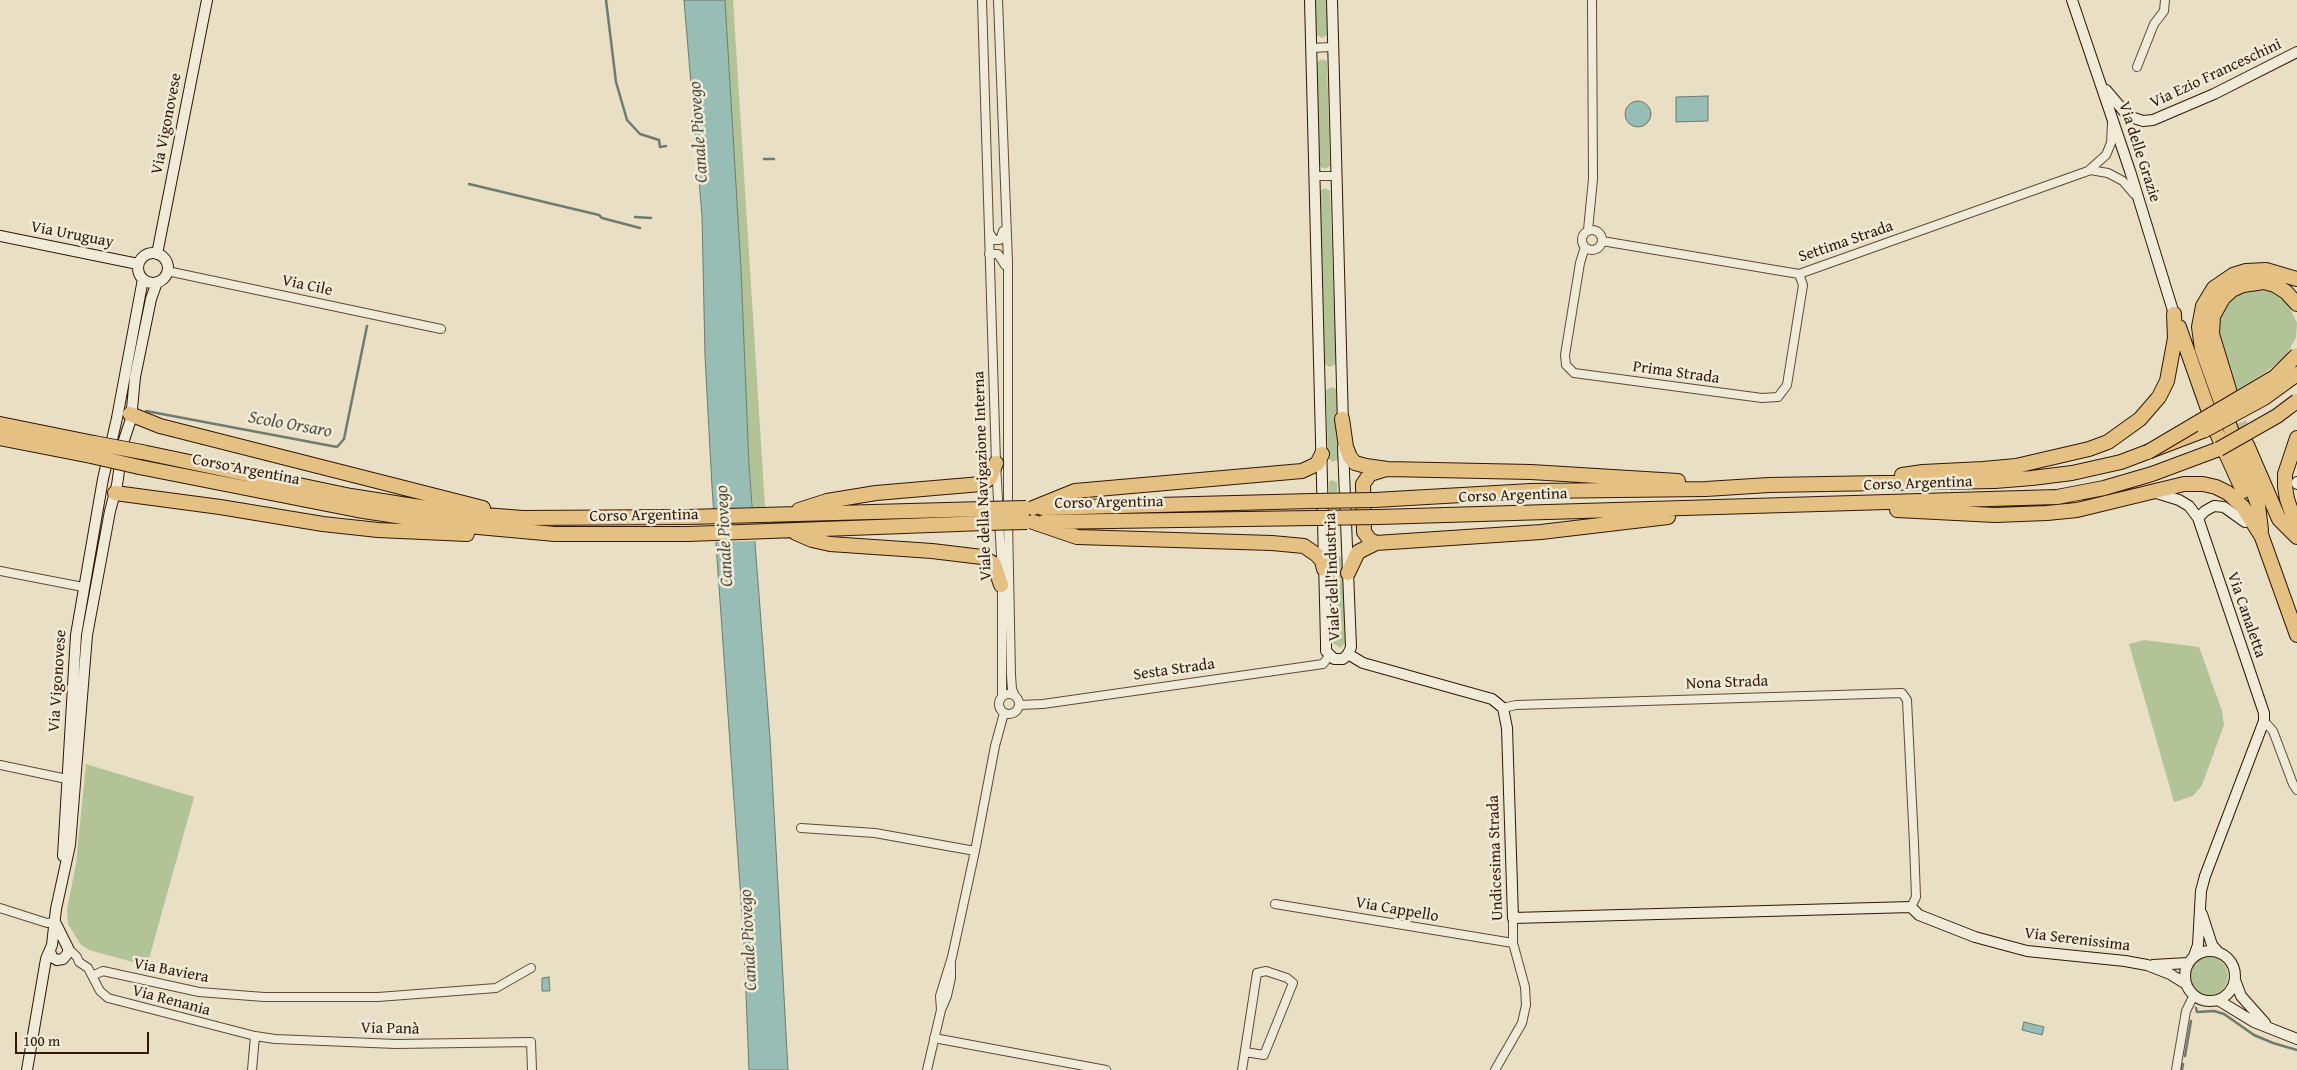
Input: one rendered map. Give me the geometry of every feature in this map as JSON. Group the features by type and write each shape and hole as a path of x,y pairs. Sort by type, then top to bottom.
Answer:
{"highway":[{"path":"2262,537 2258,505 2202,349 2199,327 2203,306 2214,288 2232,275 2246,271 2266,270 2297,279"},
{"path":"2230,393 2213,343 2212,325 2220,302 2227,293 2254,282 2269,284 2286,292 2297,304"},
{"path":"1865,482 1923,472 1983,470 2016,466 2089,449 2108,442 2140,419 2159,397 2172,363 2175,338 2174,314"},
{"path":"2174,314 2215,429 2262,537 2297,635"},
{"path":"2148,452 2275,376 2297,355"},
{"name":"Corso Argentina","path":"0,438 92,450 142,452 351,496 458,513 523,518 1030,515 1312,501 1375,500 1531,491 1706,489 1769,485 1995,481 2032,478 2072,473 2098,467 2148,452 2205,430 2264,398 2297,374"},
{"name":"Corso Argentina","path":"1030,515 1378,517 2031,498 2074,494 2104,488 2152,474 2219,449 2269,421 2297,401"},
{"path":"124,416 384,485 523,518"},
{"path":"1342,420 1346,447 1355,463 1386,468 1531,472 1769,485"},
{"name":"Corso Argentina","path":"0,424 92,450 139,467 358,510 456,525 555,534 688,534 786,531 985,516"},
{"path":"2297,438 2285,474 2285,487 2297,528"},
{"path":"2247,445 2280,519 2297,537"},
{"path":"1030,515 1075,491 1302,471 1317,464 1322,454"},
{"path":"781,515 827,501 920,489 981,484 990,478 996,463"},
{"path":"1376,543 1370,540 1364,532 1363,484 1370,474 1386,468"},
{"path":"1866,503 1904,512 2013,515 2076,510 2184,484 2203,484 2216,487 2228,493 2243,506 2262,537"},
{"path":"115,493 378,530 456,534 555,534"},
{"path":"1348,573 1358,552 1376,543 1541,532 1768,506"},
{"path":"1030,515 1077,537 1272,543 1304,546 1317,555 1324,569"},
{"path":"2245,522 2262,537"},
{"path":"786,531 830,544 932,551 982,557 994,564 1001,585"}],"street":[{"name":"Via Vigonovese","path":"157,254 207,0"},
{"name":"Viale della Navigazione Interna","path":"928,1070 941,1010 947,996 951,978 952,957 995,746 1004,713 999,705 1002,697 1002,574 996,463 982,0"},
{"name":"Viale della Navigazione Interna","path":"998,0 1006,267 1011,675 1012,689 1019,705"},
{"name":"Viale dell'Industria","path":"1310,0 1326,641 1329,656 1334,659 1343,659 1348,654 1350,647 1342,420 1332,0"},
{"name":"Prima Strada","path":"1592,0 1594,178 1588,230 1582,237 1585,248 1580,263 1564,355 1566,365 1574,373 1762,398 1778,397 1787,385 1802,285 1799,274"},
{"name":"Via delle Grazie","path":"2072,0 2102,86 2174,314"},
{"path":"2137,66 2154,24 2164,11 2166,0"},
{"path":"1311,48 1332,47"},
{"name":"Via Ezio Franceschini","path":"2102,86 2128,116 2142,121 2153,120 2222,90 2297,52"},
{"path":"984,57 999,56"},
{"name":"Settima Strada","path":"1602,241 1799,274 2090,170 2106,155 2111,143 2113,120"},
{"path":"2090,170 2108,173 2124,181 2139,202"},
{"path":"1314,176 1336,176"},
{"path":"988,232 994,240 1000,240 1005,225"},
{"path":"1585,248 1596,249 1602,241 1598,232 1588,230"},
{"name":"Via Uruguay","path":"0,236 138,264"},
{"path":"138,264 147,254 157,254 166,262 167,271"},
{"path":"989,254 998,254 1006,267"},
{"name":"Via Vigonovese","path":"124,416 143,279 138,272 138,264"},
{"name":"Via Vigonovese","path":"63,880 76,635 83,587 114,426 124,416 151,299 157,282 163,278 167,271"},
{"name":"Via Cile","path":"167,271 440,329"},
{"path":"143,279 149,282 157,282"},
{"name":"Via Vigonovese","path":"27,1070 46,959 51,948 56,909 70,845 85,649 119,465 130,419 124,416"},
{"path":"103,486 105,491 115,493"},
{"path":"2152,492 2179,500 2189,506 2198,518 2214,506 2224,507 2245,522"},
{"name":"Via Canaletta","path":"2198,518 2264,713 2264,721 2273,731 2297,790"},
{"path":"0,571 83,587 93,602"},
{"path":"1348,654 1364,663 1492,698 1503,708"},
{"name":"Sesta Strada","path":"1019,705 1043,704 1323,664 1329,656"},
{"name":"Nona Strada","path":"1503,708 1526,704 1902,693 1907,700 1916,897 1911,907"},
{"path":"1002,697 1009,694 1015,696"},
{"path":"1004,713 1015,712 1019,705"},
{"name":"Undicesima Strada","path":"1495,1070 1515,1038 1522,1023 1526,1005 1525,987 1513,943 1507,728 1503,708"},
{"path":"2186,984 2185,970 2198,945 2200,908 2205,876 2264,721"},
{"path":"0,765 67,779 77,765"},
{"path":"801,828 875,833 975,851"},
{"name":"Via Cappello","path":"1276,904 1513,943"},
{"path":"1512,918 1911,907"},
{"name":"Via Serenissima","path":"1911,907 1919,915 1975,937 2027,951 2124,960 2147,965 2170,974 2186,984 2194,995"},
{"path":"0,908 47,923 55,922 67,946 78,957 79,962 94,975"},
{"path":"2200,908 2212,945 2231,963 2241,996 2251,1010 2269,1028"},
{"path":"67,946 58,942 51,948 52,957 74,963 79,962"},
{"path":"43,977 67,955 67,946"},
{"name":"Via Serenissima","path":"2147,965 2191,960 2210,951 2218,952"},
{"name":"Via Panà","path":"264,997 378,997 496,988 532,968"},
{"name":"Via Baviera","path":"94,975 103,971 199,992 264,997"},
{"path":"1242,1070 1257,973 1266,971 1287,978 1293,983 1264,1055 1245,1052"},
{"name":"Via Renania","path":"94,975 100,991 108,998 255,1036"},
{"path":"2218,1000 2229,992 2235,980"},
{"path":"2176,1070 2186,1011 2194,995 2201,1000 2218,1000 2254,1022 2297,1039"},
{"path":"252,1070 255,1036"},
{"name":"Via Panà","path":"255,1036 396,1044 531,1042 532,1070"},
{"path":"934,1038 1106,1070"}],"green space":[{"path":"725,0 733,0 765,507 753,507 749,465 741,269"},
{"path":"1316,0 1327,0 1327,35 1322,38 1316,35"},
{"path":"1322,59 1327,61 1330,166 1325,169 1319,166 1317,62"},
{"path":"1325,188 1330,191 1336,364 1330,367 1325,364 1320,191"},
{"path":"2257,289 2271,291 2288,304 2297,323 2296,337 2286,356 2266,372 2235,391 2218,333 2219,318 2226,305 2236,295"},
{"path":"1331,387 1337,389 1339,459 1333,462 1328,459 1326,390"},
{"path":"1331,480 1337,482 1338,534 1335,537 1331,534 1329,482"},
{"path":"1337,554 1343,559 1345,643 1340,648 1333,643 1331,560"},
{"path":"2144,640 2199,647 2222,711 2224,725 2202,785 2193,796 2174,802 2129,644"},
{"path":"86,764 194,797 147,966 89,950 81,945 68,924 67,909 76,864"},
{"path":"2209,957 2222,963 2228,976 2222,989 2209,995 2196,989 2190,976 2196,963"}],"water":[{"name":"Canale Piovego","path":"684,0 725,0 741,269 749,465 770,738 788,1070 749,1070 744,943 712,487 705,356 702,216"},
{"path":"1708,96 1708,121 1676,122 1676,97"},
{"path":"1638,101 1647,105 1651,114 1647,123 1638,127 1629,123 1625,114 1629,105"},
{"path":"549,977 550,991 542,991 542,978"},
{"path":"2024,1022 2044,1027 2042,1035 2022,1030"}],"pier":[{"path":"755,507 758,541 714,542 711,509"}],"waterway":[{"path":"606,0 616,82 627,120 640,134 659,140 660,147 666,146"},
{"path":"764,159 774,159"},
{"name":"Scolo Orsaro","path":"469,184 599,215 602,218 640,228"},
{"path":"635,217 651,218"},
{"name":"Scolo Orsaro","path":"146,411 337,447 344,439 367,326"},
{"path":"2196,1008 2197,1012 2214,1011 2224,1014 2254,1035 2297,1050"},
{"path":"2185,1056 2191,1021"},
{"path":"2182,1070 2183,1064"}],"tunnel":[{"path":"2233,403 2247,444"}]}
